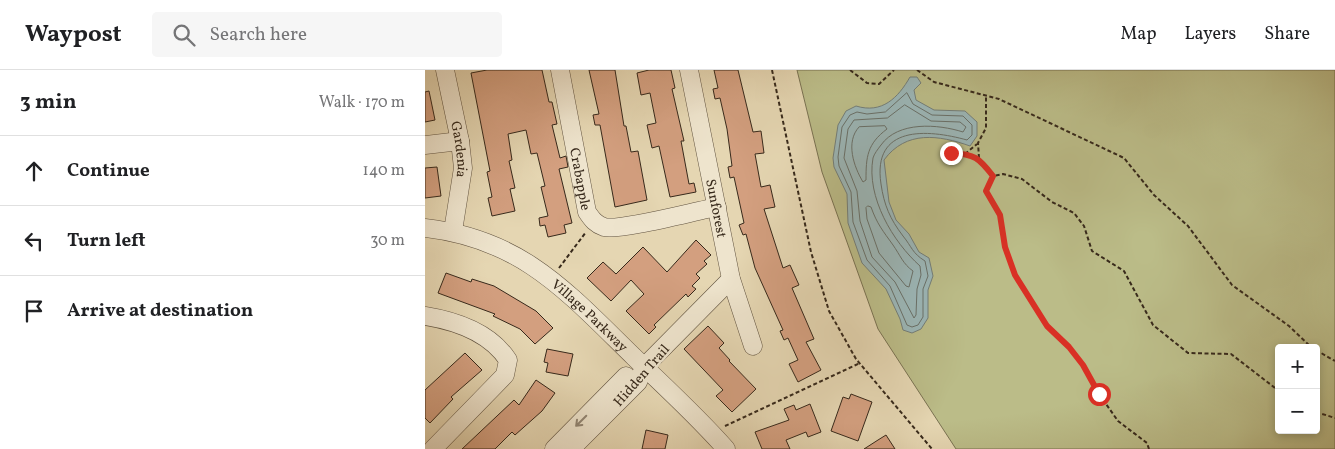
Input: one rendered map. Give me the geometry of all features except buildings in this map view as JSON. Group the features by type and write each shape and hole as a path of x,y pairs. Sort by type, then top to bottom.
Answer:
{"street":[{"name":"Gardenia","path":"445,70 460,141 463,168 453,231"},
{"name":"Crabapple","path":"560,70 587,212 594,222 605,227 623,226 717,207"},
{"name":"Sunforest","path":"689,70 731,279 753,346"},
{"path":"425,145 460,141"},
{"name":"Village Parkway","path":"425,228 453,231 507,252 557,282 723,445"},
{"name":"Hidden Trail","path":"571,449 638,382 644,367 731,279"},
{"path":"425,316 442,319 478,333 499,347 508,360 505,375 433,449"},
{"path":"554,449 629,373 644,367"}],"path":[{"path":"772,70 811,252 829,311 860,363 931,449"},
{"path":"850,70 867,83 879,84 894,70"},
{"path":"917,70 934,82 999,99 1124,158 1153,195 1188,226 1232,285 1268,309 1304,338 1308,344"},
{"path":"965,154 978,143 985,128 986,95"},
{"path":"978,143 979,158 993,176"},
{"path":"951,153 979,158"},
{"path":"993,176 1003,174 1022,179 1051,202 1074,213 1084,226 1092,251 1124,271 1153,325 1187,353 1231,354 1276,389"},
{"path":"993,176 986,191 1000,215 1005,247 1015,275 1047,326 1069,347 1083,365 1099,394 1118,421 1147,443 1149,449"},
{"path":"559,268 594,222"},
{"path":"1320,352 1335,361"},
{"path":"723,445 729,431 724,426 860,363"},
{"path":"1320,413 1335,418"}],"green space":[{"path":"797,70 1335,70 1335,449 956,449 878,329 822,172"}],"water":[{"path":"910,77 917,77 921,83 914,90 916,100 934,110 965,111 977,122 977,136 970,146 947,139 913,139 893,150 884,160 889,202 896,220 909,234 919,252 929,258 933,276 928,290 928,318 921,329 912,333 903,330 886,289 862,263 848,223 847,194 834,167 833,158 838,125 846,111 856,106 874,108 881,106 900,92"}],"route":[{"path":"951,153 979,158 993,176 988,183 986,191 1000,215 1005,247 1015,275 1047,326 1069,347 1083,365 1099,394"}]}
